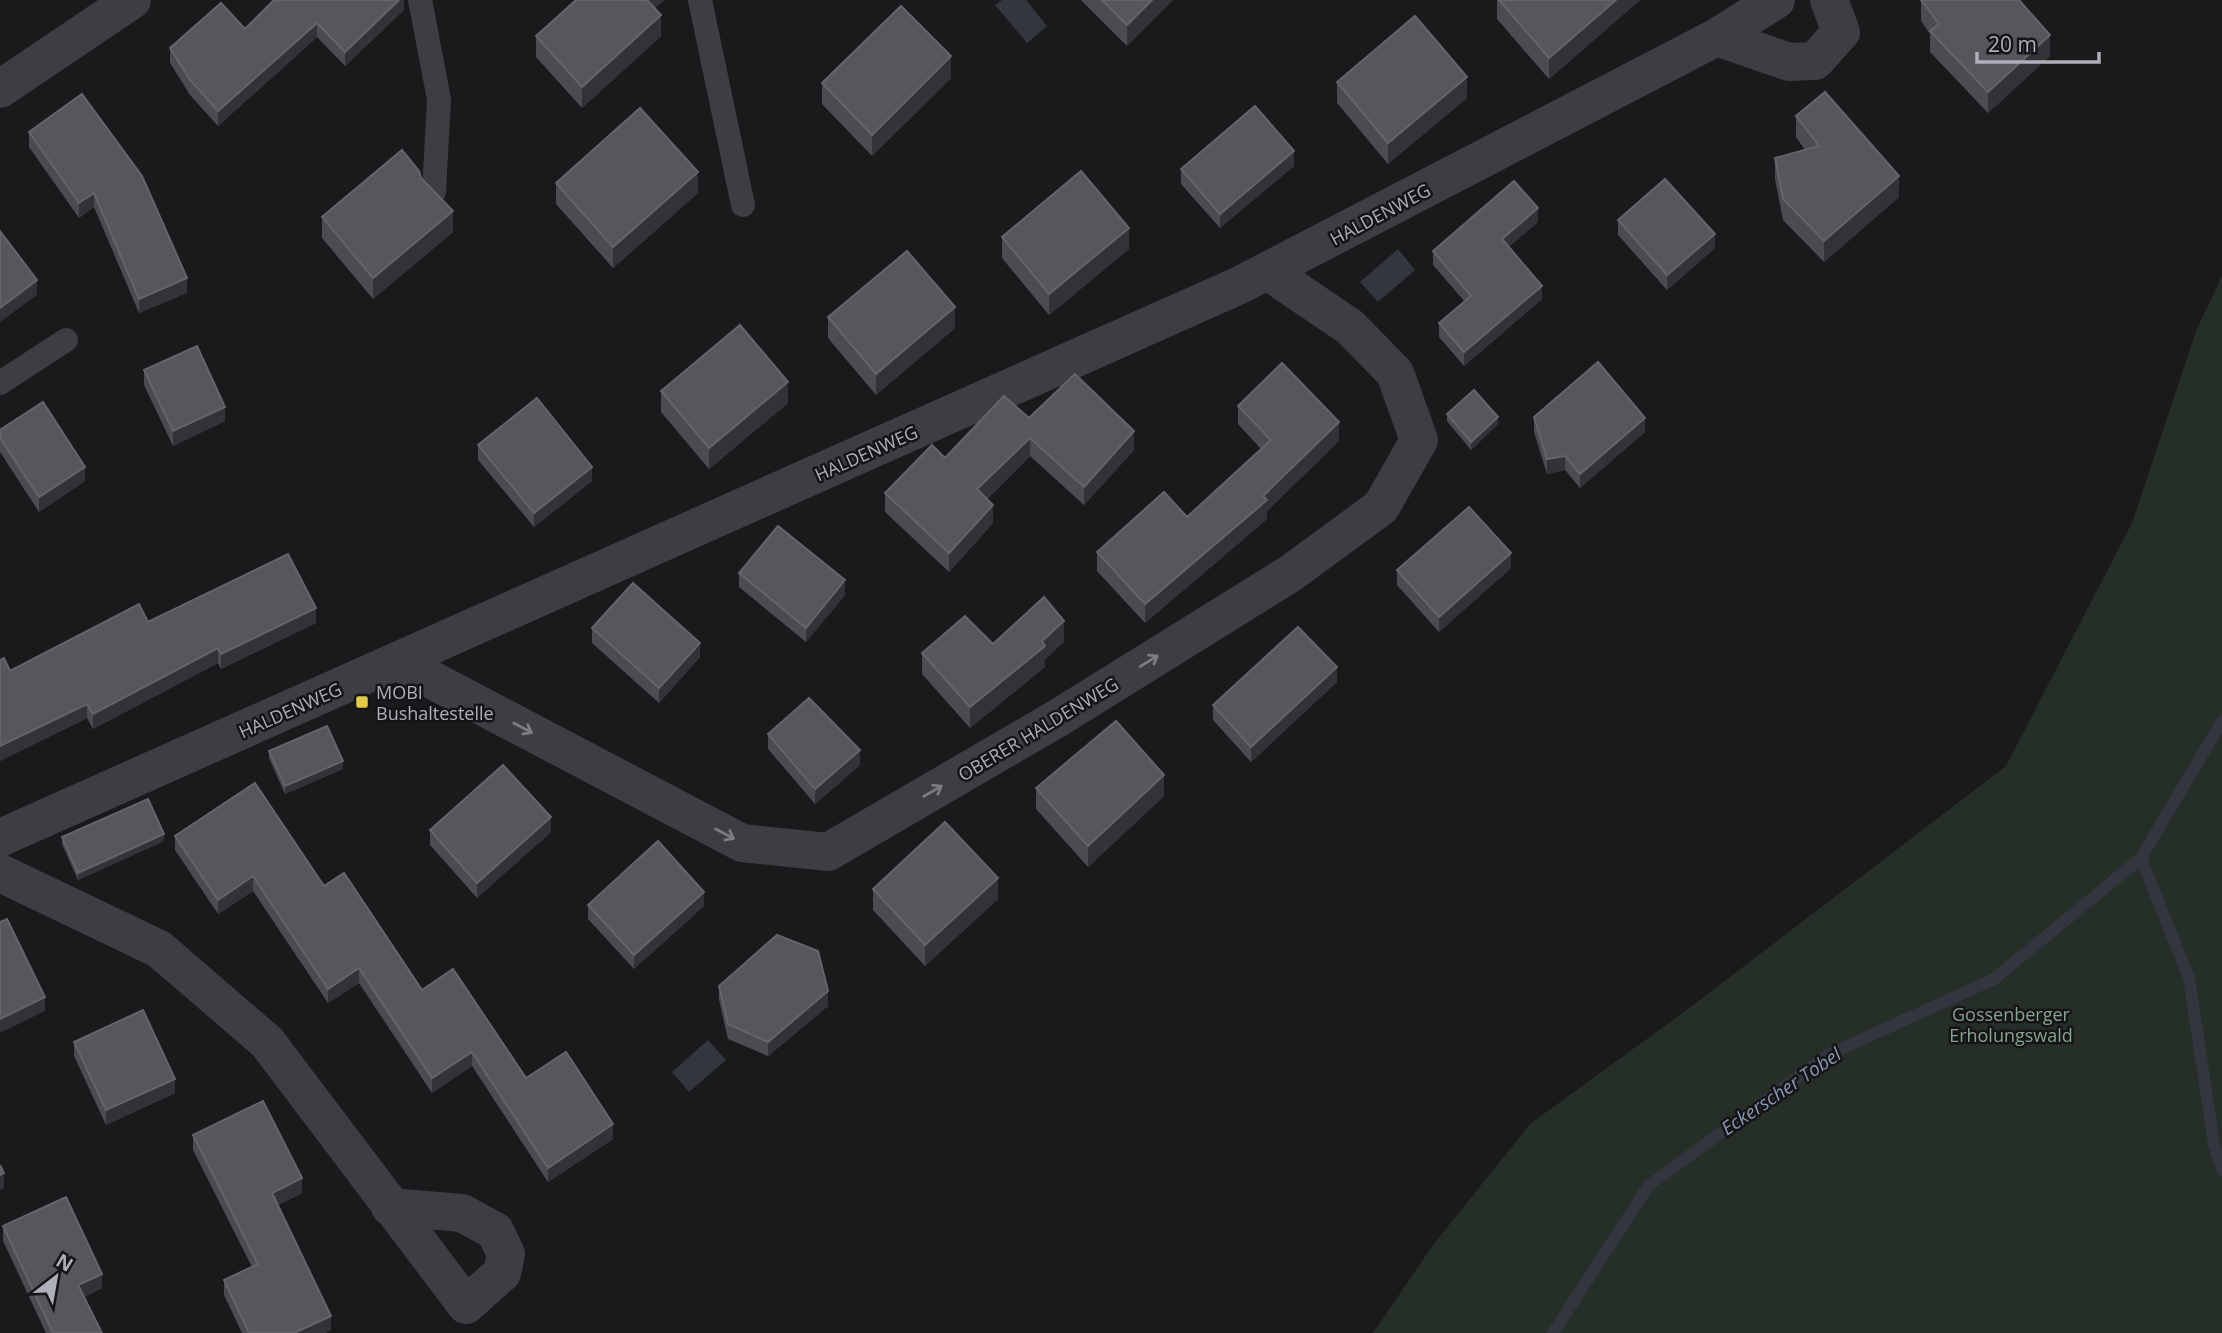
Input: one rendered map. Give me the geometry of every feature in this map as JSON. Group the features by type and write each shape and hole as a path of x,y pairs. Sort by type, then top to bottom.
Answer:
{"street":[{"path":"0,89 132,0"},
{"name":"HALDENWEG","path":"0,838 1269,272 1717,37 1776,0"},
{"path":"1717,37 1789,62 1815,61 1841,32 1829,0"},
{"name":"OBERER HALDENWEG","path":"398,662 742,843 828,852 1082,704 1291,573 1381,507 1419,440 1395,373 1350,327 1269,272"},
{"path":"0,873 159,949 267,1042 390,1208"}],"lane":[{"path":"420,0 439,99 434,191"},
{"path":"700,0 743,205"},
{"path":"0,383 66,340"}],"green space":[{"name":"Gossenberger Erholungswald","path":"2222,276 2222,1333 1373,1333 1433,1245 1530,1124 1688,1009 2006,766 2132,523 2196,331"}],"shaded area":[{"path":"1002,0 1026,0 1047,26 1027,43 995,5"},
{"path":"1398,249 1415,270 1378,302 1360,282"},
{"path":"708,1040 726,1060 689,1092 672,1072"}],"building":[{"path":"274,0 399,0 345,52 317,23 218,111 190,80 170,48 221,3 245,29"},
{"path":"576,0 647,0 661,15 582,87 536,36"},
{"path":"1102,0 1152,0 1127,25"},
{"path":"1499,0 1616,0 1549,58"},
{"path":"1921,0 2019,0 2050,35 1988,92 1930,31 1939,24"},
{"path":"901,6 951,56 872,135 822,83"},
{"path":"1415,16 1467,77 1388,143 1337,82"},
{"path":"1825,92 1899,176 1824,241 1783,199 1775,158 1819,146 1796,116"},
{"path":"82,94 142,176 187,278 139,299 94,193 79,203 29,132"},
{"path":"1255,106 1294,151 1220,214 1181,169"},
{"path":"640,108 698,172 613,247 556,183"},
{"path":"402,150 419,171 421,178 453,211 373,278 322,217"},
{"path":"1081,171 1129,228 1049,294 1002,237"},
{"path":"1665,179 1715,234 1667,275 1618,220"},
{"path":"1514,181 1538,208 1502,239 1542,286 1464,352 1439,323 1471,296 1433,251"},
{"path":"0,231 37,280 0,308"},
{"path":"907,251 955,307 876,374 828,317"},
{"path":"740,325 788,382 709,448 661,391"},
{"path":"197,346 225,407 173,431 144,370"},
{"path":"1598,362 1645,418 1580,474 1565,456 1547,459 1534,417"},
{"path":"1282,363 1339,422 1263,496 1267,500 1145,604 1097,552 1164,492 1187,517 1271,440 1238,406"},
{"path":"1075,374 1134,431 1084,487 1030,438 977,489 993,505 949,553 885,493 932,445 945,458 1004,396 1029,418"},
{"path":"1474,390 1498,417 1471,442 1447,414"},
{"path":"537,398 592,467 534,513 478,445"},
{"path":"43,402 85,467 39,497 0,438 0,430"},
{"path":"1469,507 1511,553 1439,617 1397,570"},
{"path":"778,526 845,580 806,628 739,573"},
{"path":"288,554 316,608 221,654 218,648 93,714 87,704 0,746 0,660 4,658 10,671 139,604 148,622"},
{"path":"633,583 700,643 659,688 592,628"},
{"path":"1044,597 1064,621 1042,641 1045,646 970,707 922,653 965,616 993,644"},
{"path":"1298,627 1337,667 1251,747 1213,705"},
{"path":"809,698 860,750 815,789 768,734"},
{"path":"1116,721 1164,775 1088,846 1036,788"},
{"path":"327,726 343,761 285,786 269,751"},
{"path":"503,765 551,817 477,883 430,830"},
{"path":"255,783 324,886 344,873 422,990 453,969 526,1078 566,1052 613,1124 548,1168 472,1052 432,1078 359,968 328,989 253,876 218,900 175,836"},
{"path":"148,799 164,834 78,873 62,837"},
{"path":"945,822 998,878 925,945 873,889"},
{"path":"658,841 704,892 634,955 588,905"},
{"path":"7,919 45,997 0,1019 0,922"},
{"path":"777,935 818,951 828,991 768,1042 728,1024 719,986"},
{"path":"143,1010 175,1079 106,1110 74,1042"},
{"path":"263,1101 302,1178 272,1193 331,1316 294,1333 249,1333 224,1280 258,1264 193,1135"},
{"path":"66,1197 102,1274 78,1285 102,1333 53,1333 3,1226"}],"waterway":[{"name":"Eckerscher Tobel","path":"1553,1333 1649,1185 1828,1055 1994,979 2141,858 2222,721"},
{"path":"2141,858 2189,978 2214,1144 2222,1170"}],"place":[{"name":"MOBI Bushaltestelle","path":"362,702"}]}
